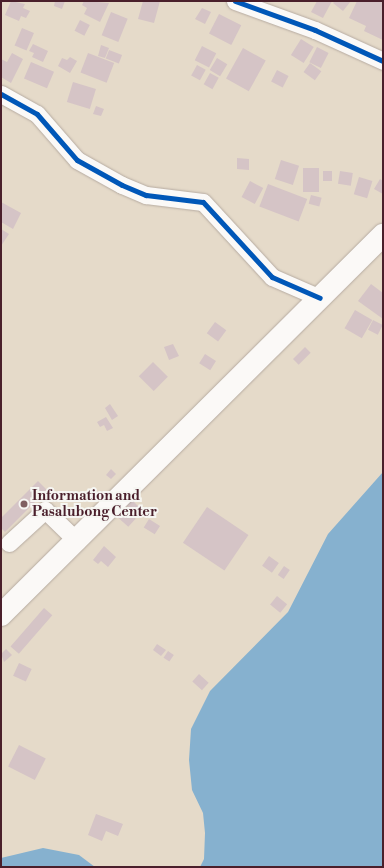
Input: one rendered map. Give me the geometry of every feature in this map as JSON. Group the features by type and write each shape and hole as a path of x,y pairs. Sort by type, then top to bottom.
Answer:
{"highway":[{"path":"2,612 77,540 383,235"}],"street":[{"path":"235,1 315,30 383,61"},
{"path":"1,94 37,114 77,160 115,181 146,195 203,202 272,277 320,298"},
{"path":"8,543 45,510 77,540"}],"water":[{"path":"383,472 383,867 200,867 204,859 205,833 203,813 192,790 189,760 191,729 210,691 288,612 328,534"},
{"path":"43,848 79,855 95,867 1,867 1,858"}],"building":[{"path":"11,1 25,4 23,8 30,11 26,18 21,16 19,21 5,15"},
{"path":"55,1 65,1 62,9 54,6"},
{"path":"84,1 109,3 100,22 84,14 87,8 82,5"},
{"path":"143,1 160,1 154,23 138,19"},
{"path":"317,1 332,1 323,18 311,12"},
{"path":"335,1 351,1 343,11 333,3"},
{"path":"357,1 383,1 383,40 364,31 366,26 349,18"},
{"path":"202,8 211,12 205,24 195,19"},
{"path":"111,12 128,19 118,42 102,35"},
{"path":"219,14 241,25 231,45 209,34"},
{"path":"80,20 90,25 84,36 75,31"},
{"path":"22,28 34,33 27,51 15,45"},
{"path":"301,39 314,47 304,63 291,55"},
{"path":"33,44 48,51 43,62 32,57 34,53 29,51"},
{"path":"101,45 109,48 105,58 98,56"},
{"path":"202,46 216,53 209,68 195,60"},
{"path":"317,47 329,53 321,68 309,62"},
{"path":"243,48 266,61 249,91 226,79"},
{"path":"109,50 122,55 119,63 106,58"},
{"path":"12,53 23,59 11,83 1,77 1,59 7,62"},
{"path":"88,53 114,63 107,83 80,73"},
{"path":"70,57 77,61 70,73 58,66 62,58 67,60"},
{"path":"217,58 227,64 220,76 210,70"},
{"path":"31,62 54,72 47,88 24,79"},
{"path":"310,63 321,71 315,80 304,72"},
{"path":"197,65 206,70 200,80 191,75"},
{"path":"277,70 289,76 283,87 271,82"},
{"path":"210,73 219,78 212,89 204,84"},
{"path":"73,82 96,89 90,109 67,102"},
{"path":"96,106 104,109 101,116 93,114"},
{"path":"237,158 249,159 249,170 237,169"},
{"path":"281,160 299,166 293,185 275,179"},
{"path":"303,168 319,168 319,192 303,192"},
{"path":"323,171 332,171 332,181 323,181"},
{"path":"340,171 353,173 351,186 338,184"},
{"path":"359,177 372,181 367,198 354,194"},
{"path":"380,179 383,181 383,194 374,189"},
{"path":"250,181 263,188 255,204 242,197"},
{"path":"268,184 307,199 299,221 259,206"},
{"path":"311,195 322,198 319,207 309,204"},
{"path":"1,202 21,213 13,229 1,222"},
{"path":"1,229 9,234 1,246"},
{"path":"371,284 383,293 383,319 358,301"},
{"path":"355,310 372,320 362,338 344,328"},
{"path":"373,320 383,325 378,335 368,330"},
{"path":"215,322 226,330 218,342 207,333"},
{"path":"173,344 179,356 169,360 164,347"},
{"path":"305,347 311,353 299,365 293,359"},
{"path":"205,354 216,361 210,370 199,363"},
{"path":"153,362 168,377 154,391 139,376"},
{"path":"110,404 118,416 112,420 105,408"},
{"path":"106,417 113,428 107,431 104,425 100,427 97,422"},
{"path":"111,469 116,474 111,479 106,475"},
{"name":"Information and Pasalubong Center","path":"38,481 47,490 5,532 1,528 1,518"},
{"path":"131,499 140,508 135,514 125,505"},
{"path":"207,507 248,535 224,571 183,543"},
{"path":"126,510 136,519 128,527 119,518"},
{"path":"149,519 160,526 155,534 144,527"},
{"path":"104,546 116,557 108,567 101,561 98,564 93,560"},
{"path":"269,556 279,563 272,573 262,566"},
{"path":"284,566 290,570 284,579 278,575"},
{"path":"277,596 287,604 280,613 270,605"},
{"path":"44,608 52,615 19,654 11,646"},
{"path":"157,644 166,650 161,656 153,650"},
{"path":"6,649 12,655 4,662 1,654"},
{"path":"168,651 174,655 169,662 164,658"},
{"path":"19,663 32,669 26,682 13,676"},
{"path":"199,674 209,683 202,690 192,681"},
{"path":"19,745 46,759 35,780 8,766"},
{"path":"96,814 123,824 118,836 106,831 102,841 88,835"}],"cycle path":[{"path":"235,1 315,30 383,61"},
{"path":"1,94 37,114 77,160 122,185 146,195 203,202 272,277 320,298"}],"place":[{"name":"Information and Pasalubong Center","path":"24,504"}]}
